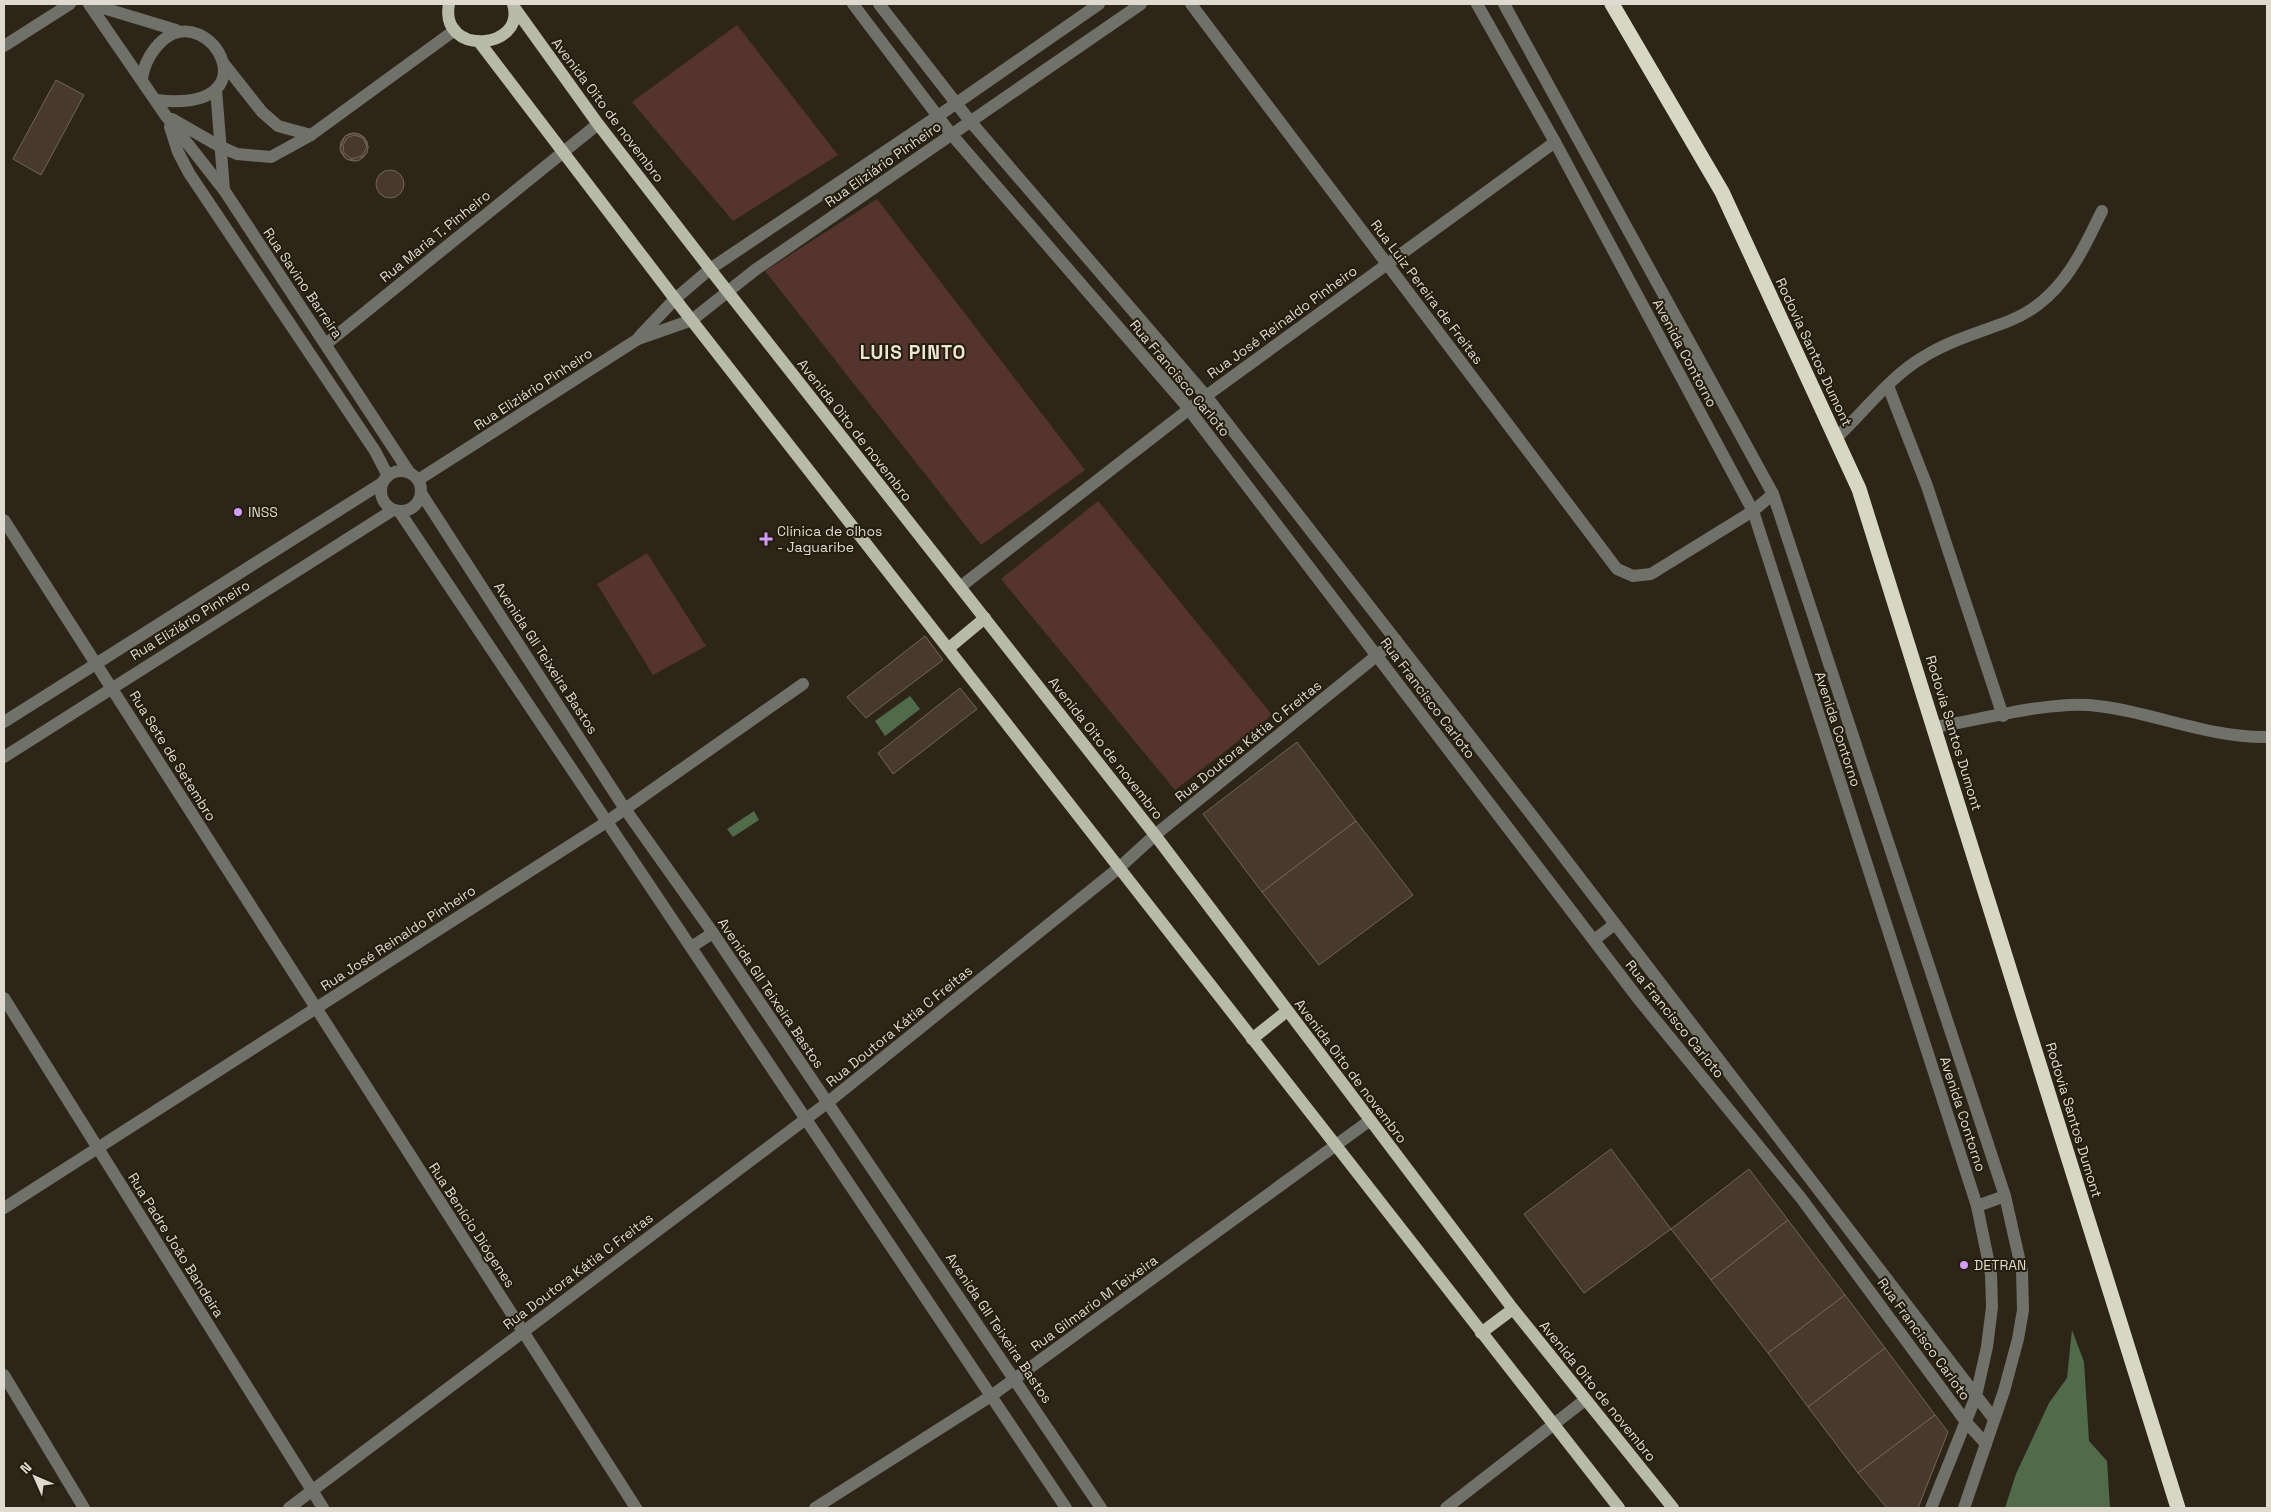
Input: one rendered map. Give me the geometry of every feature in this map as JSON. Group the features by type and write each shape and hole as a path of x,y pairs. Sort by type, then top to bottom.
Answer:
{"highway":[{"name":"Rodovia Santos Dumont","path":"1612,4 1722,192 1859,489 2178,1508"}],"main road":[{"path":"448,5 450,19 455,30 466,39 480,43 490,42 501,37 513,18 513,6"},
{"name":"Avenida Oito de novembro","path":"513,6 598,124 1155,836 1513,1309 1673,1508"},
{"path":"480,43 675,300 949,648 1335,1146 1619,1508"},
{"path":"949,648 985,618"},
{"path":"1252,1039 1287,1011"},
{"path":"1481,1333 1513,1309"}],"street":[{"path":"4,46 70,4"},
{"path":"90,4 176,30 189,29 203,34 218,47 224,64 262,112 278,126 312,135"},
{"name":"Rua Savino Barreira","path":"90,4 166,116 224,190 414,476"},
{"name":"Rua Francisco Carloto","path":"853,4 952,135 1189,409 1594,940 1801,1198 1966,1422 1986,1444"},
{"name":"Rua Francisco Carloto","path":"878,4 970,121 1206,396 1616,924 1994,1419"},
{"name":"Rua Eliziário Pinheiro","path":"638,339 675,300 710,269 938,116 1099,4"},
{"name":"Rua Eliziário Pinheiro","path":"414,476 638,339 692,320 728,291 970,121 1141,4"},
{"name":"Rua Luiz Pereira de Freitas","path":"1191,4 1617,569 1633,576 1651,574 1753,511"},
{"name":"Avenida Contorno","path":"1477,4 1554,142 1753,511 1977,1206 1991,1274 1992,1307 1987,1347 1976,1396 1931,1508"},
{"name":"Avenida Contorno","path":"1504,4 1772,494 2006,1196 2022,1271 2023,1310 2014,1356 1964,1508"},
{"path":"142,79 148,58 156,46 176,30"},
{"name":"Rua Savino Barreira","path":"166,116 237,154 271,157 312,135 455,30"},
{"path":"224,64 224,74 216,89 219,146 224,190"},
{"path":"156,100 182,102 195,100 216,89"},
{"name":"Rua Savino Barreira","path":"166,116 178,152 188,173 375,451 385,479"},
{"name":"Rua Maria T. Pinheiro","path":"326,344 598,124"},
{"name":"Rua José Reinaldo Pinheiro","path":"960,587 1206,396 1554,142"},
{"path":"1836,438 1907,367 1925,356 2012,320 2052,295 2066,279 2102,211"},
{"path":"1888,386 1926,486 2003,716"},
{"path":"396,510 405,511 416,504 421,493 414,476 396,471 385,479 381,495 383,501 396,510 605,823 692,947 804,1118 1066,1508"},
{"name":"Rua Eliziário Pinheiro","path":"4,722 385,479"},
{"name":"Avenida GIl Teixeira Bastos","path":"421,493 625,809 713,933 1101,1508"},
{"path":"1753,511 1772,494"},
{"name":"Rua Eliziário Pinheiro","path":"4,757 112,687 396,510"},
{"name":"Rua Sete de Setembro","path":"4,520 316,1008"},
{"path":"1286,537 1305,523"},
{"name":"Rua Doutora Kátia C Freitas","path":"289,1508 804,1118 827,1103 1120,867 1155,836 1396,640"},
{"name":"Rua José Reinaldo Pinheiro","path":"4,1208 605,823 803,684"},
{"path":"1935,728 2048,708 2087,705 2116,709 2218,734 2267,737"},
{"path":"1594,940 1616,924"},
{"path":"692,947 713,933"},
{"name":"Rua Padre João Bandeira","path":"4,998 323,1508"},
{"name":"Rua Benício Diógenes","path":"316,1008 636,1508"},
{"path":"1707,1082 1725,1068"},
{"name":"Rua Gilmario M Teixeira","path":"815,1508 991,1396 1369,1121"},
{"path":"1977,1206 2006,1196"},
{"path":"4,1375 84,1508"},
{"path":"1446,1508 1585,1400"}],"shaded area":[{"path":"737,25 838,155 733,221 632,102"},
{"path":"877,199 1085,470 981,545 765,271"},
{"path":"1098,501 1272,715 1175,790 1001,579"},
{"path":"647,553 706,646 653,675 597,584"},
{"path":"910,696 920,709 885,736 875,721"},
{"path":"754,811 759,820 733,837 727,829"},
{"path":"2072,1330 2084,1362 2089,1441 2107,1461 2110,1508 2005,1508 2016,1474 2049,1403 2067,1378"}],"building":[{"path":"56,80 84,95 41,175 13,159"},
{"path":"354,133 364,137 368,147 364,157 354,161 344,157 340,147 344,137"},
{"path":"354,133 364,137 368,147 367,153 358,161 346,159 340,149 345,136","holes":["354,135 363,138 367,147 362,156 352,159 344,153 343,145 347,138"]},
{"path":"390,170 400,174 404,184 400,194 390,198 380,194 376,184 380,174"},
{"path":"925,636 943,660 866,718 847,697"},
{"path":"960,688 977,709 893,774 878,753"},
{"path":"1297,742 1356,821 1262,892 1203,814"},
{"path":"1356,821 1413,895 1319,965 1262,892"},
{"path":"1611,1149 1671,1229 1584,1293 1524,1214"},
{"path":"1749,1169 1788,1220 1711,1280 1671,1229"},
{"path":"1788,1220 1845,1295 1768,1353 1711,1280"},
{"path":"1845,1295 1885,1348 1808,1407 1768,1353"},
{"path":"1885,1348 1935,1415 1858,1473 1808,1407"},
{"path":"1935,1415 1948,1432 1918,1508 1887,1508 1858,1473"}],"place":[{"name":"INSS","path":"238,512"},
{"name":"Clínica de olhos - Jaguaribe","path":"766,539"},
{"name":"DETRAN","path":"1964,1265"}],"district":[{"name":"LUIS PINTO","path":"913,352"}]}
